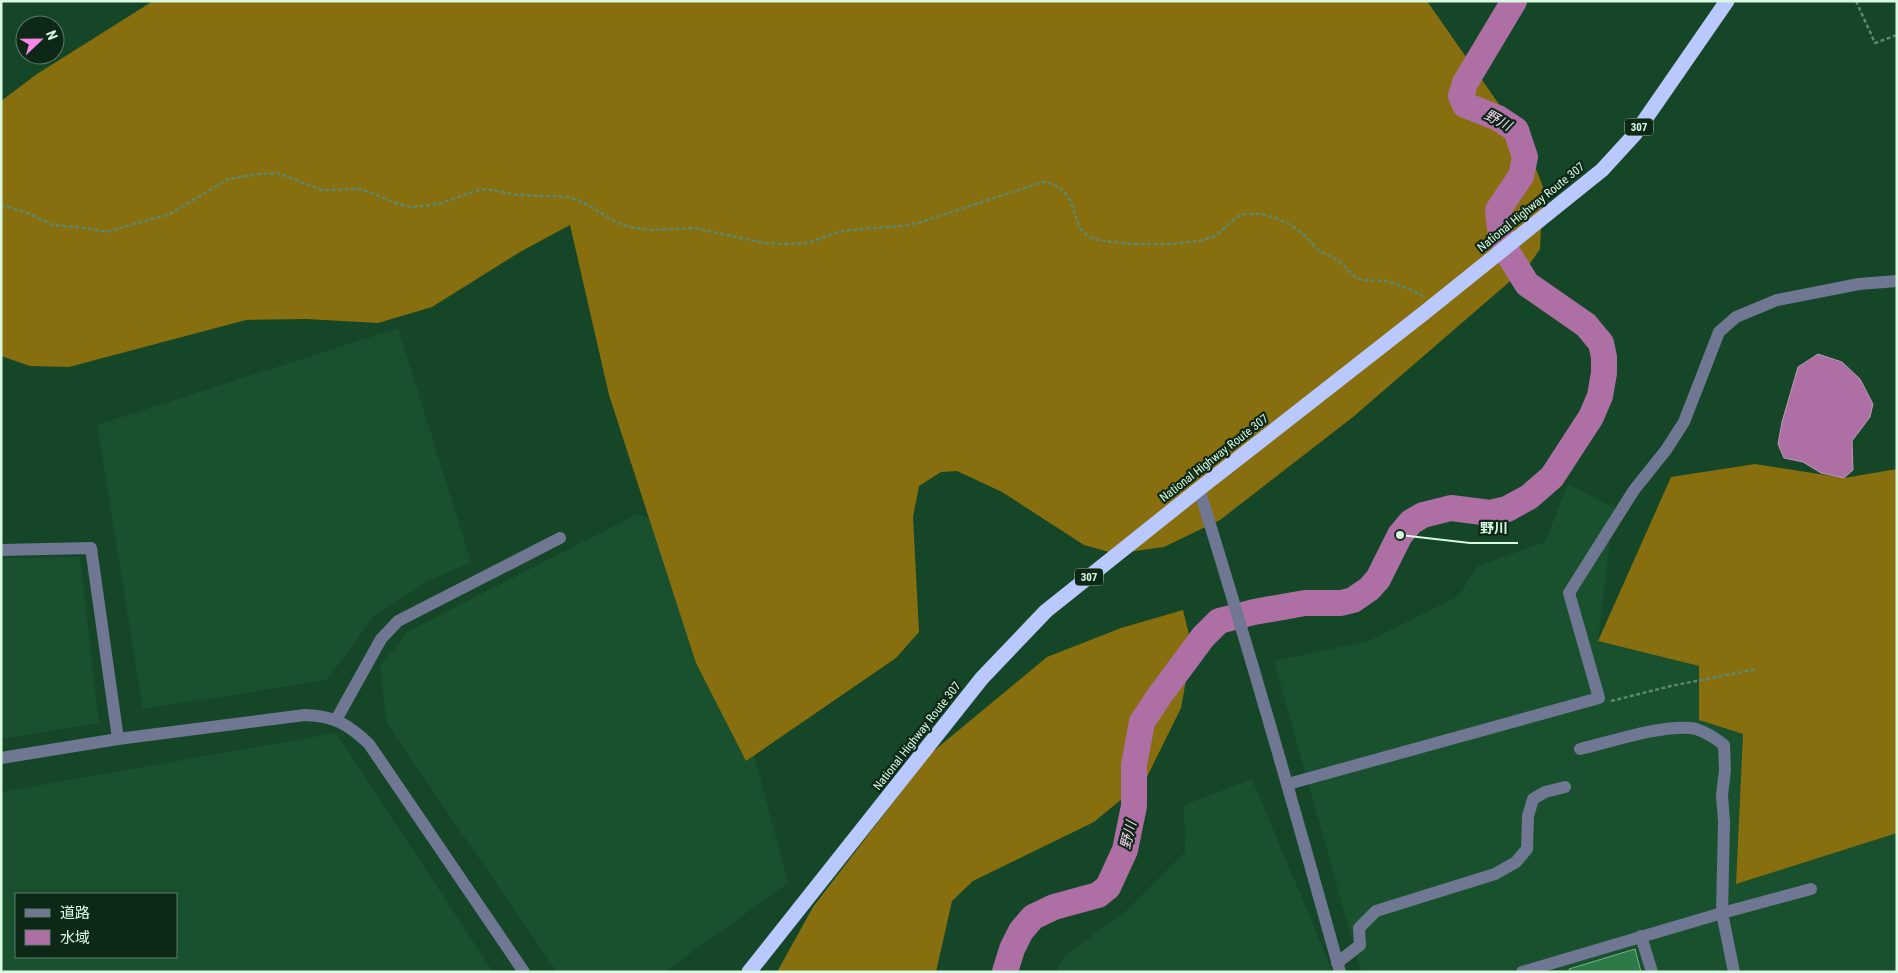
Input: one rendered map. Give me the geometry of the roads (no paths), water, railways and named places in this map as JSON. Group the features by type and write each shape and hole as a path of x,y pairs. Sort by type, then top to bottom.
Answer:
{"highway":[{"name":"National Highway Route 307","path":"749,972 982,678 1046,611 1602,170 1635,134 1727,1"}],"street":[{"path":"1288,784 1598,698 1569,593 1634,490 1666,450 1684,422 1719,332 1736,316 1777,300 1859,284 1897,281"},
{"path":"1199,489 1288,784 1338,967 1360,945 1359,928 1376,911 1496,874 1516,862 1527,849 1528,816 1533,799 1545,792 1565,787"},
{"path":"336,720 381,639 398,621 560,538"},
{"path":"1,550 91,548 118,739"},
{"path":"1,758 118,739 304,715 322,715 336,720 355,730 369,744 524,972"},
{"path":"1580,750 1664,729 1692,728 1715,737 1724,745 1726,770 1722,795 1724,822 1722,913 1734,972"},
{"path":"1522,972 1641,936 1811,889"},
{"path":"1641,936 1652,972"}],"water":[{"path":"1818,354 1842,362 1860,379 1873,404 1870,417 1852,441 1853,470 1844,478 1821,473 1803,462 1784,458 1778,444 1782,422 1798,367"}],"waterway":[{"name":"野川","path":"1005,972 1012,949 1021,931 1033,917 1054,907 1098,895 1108,887 1125,850 1134,806 1134,765 1142,722 1203,637 1219,621 1254,612 1305,603 1341,603 1353,600 1369,589 1378,579 1400,535 1411,522 1423,515 1451,508 1490,513 1507,509 1529,497 1552,477 1591,417 1600,396 1604,373 1604,357 1601,343 1586,325 1527,284 1509,255 1501,236 1498,210 1521,176 1525,157 1516,130 1498,118 1465,105 1461,96 1465,83 1514,1"}],"place":[{"name":"野川","path":"1400,535"}]}
